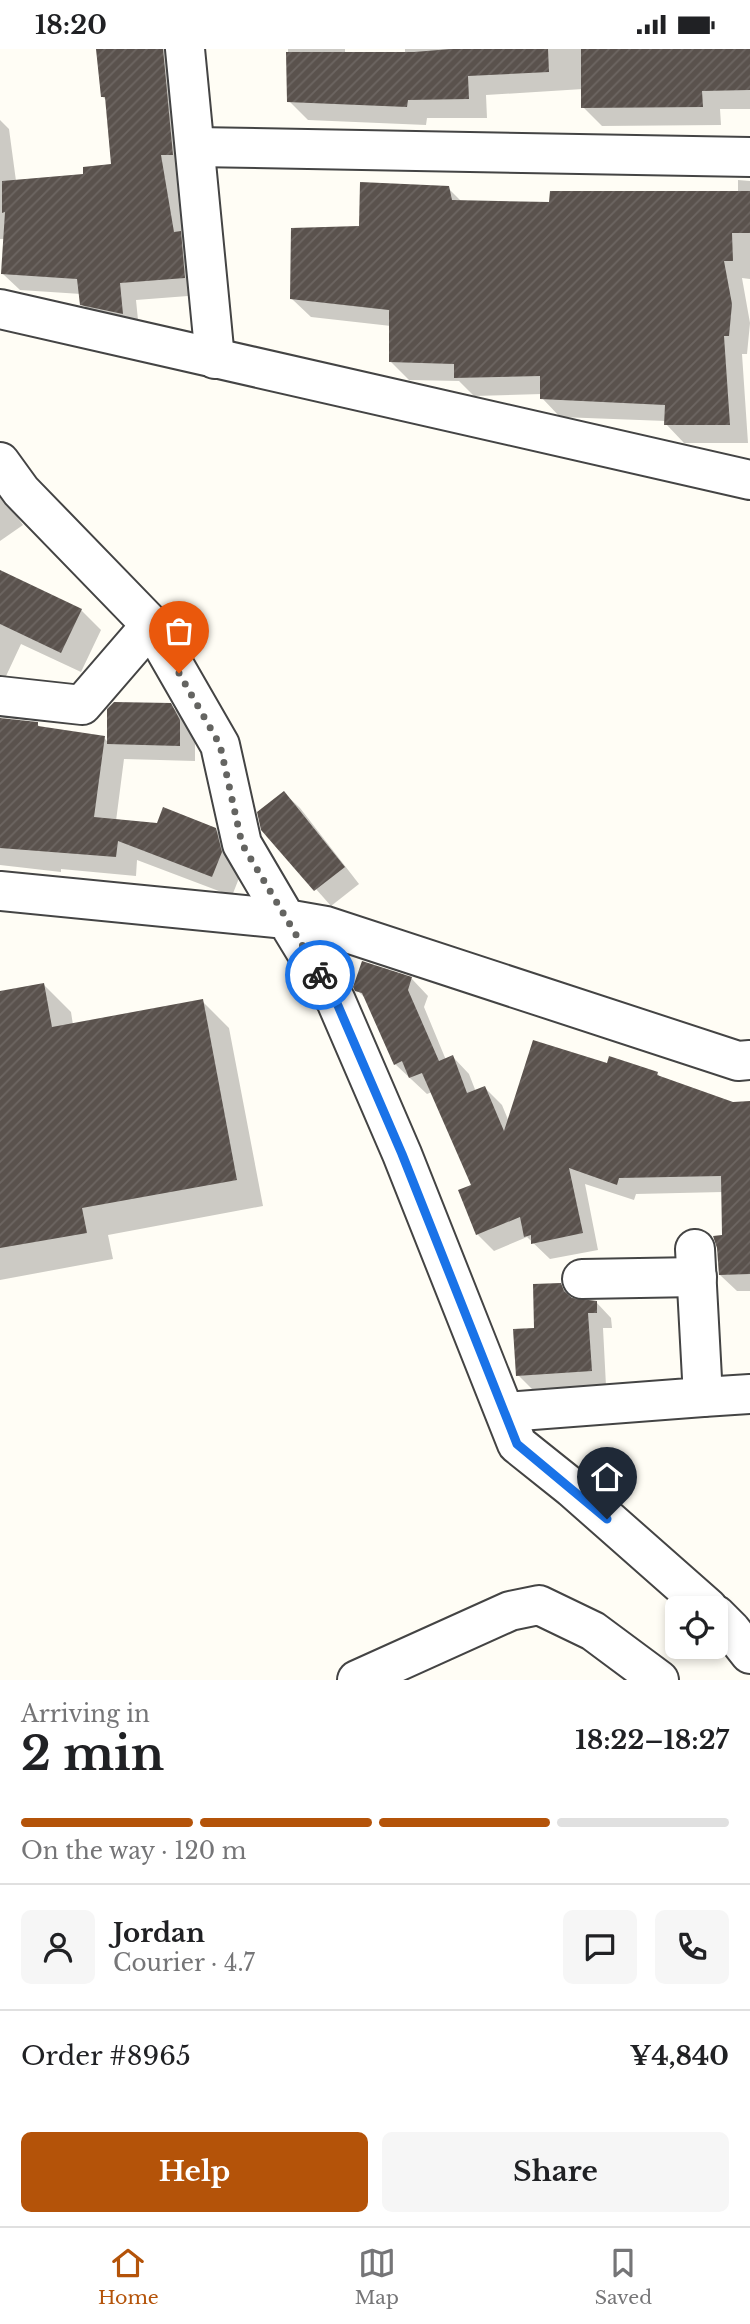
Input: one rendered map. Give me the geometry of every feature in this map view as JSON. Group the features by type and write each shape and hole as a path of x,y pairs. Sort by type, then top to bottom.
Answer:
{"street":[{"path":"185,49 215,359"},
{"path":"195,148 750,157"},
{"path":"0,309 750,480"},
{"path":"0,462 21,491 151,625 220,745 242,844 336,1001 402,1154 517,1444 572,1488 694,1596"},
{"path":"0,696 82,705 151,625"},
{"path":"0,891 286,919 326,926 738,1061 750,1060"},
{"path":"582,1279 696,1263 703,1397"},
{"path":"506,1412 750,1394"},
{"path":"357,1680 510,1611 539,1605 593,1631 659,1680"},
{"path":"728,1626 750,1654"}],"building":[{"path":"96,49 163,49 173,155 161,155 174,232 181,231 185,278 120,283 123,314 80,305 77,279 1,274 5,212 2,213 2,181 83,174 83,167 111,164 105,97 101,97"},
{"path":"451,49 548,49 549,72 468,76 469,99 408,100 407,107 287,102 286,52 414,52"},
{"path":"581,49 750,49 750,90 702,91 703,107 581,108"},
{"path":"360,182 449,186 452,200 549,202 550,191 750,191 750,233 732,233 733,261 724,261 732,304 729,336 724,336 730,425 664,425 665,405 540,399 540,376 454,378 454,364 389,362 389,310 290,299 291,228 359,226"},
{"path":"0,570 82,609 61,653 0,624"},
{"path":"114,702 171,703 180,720 180,746 107,744 107,709"},
{"path":"0,718 38,722 38,726 105,736 94,817 157,823 163,807 216,828 222,852 212,877 118,841 116,857 0,848"},
{"path":"284,791 345,867 314,891 261,830 257,812"},
{"path":"362,961 412,977 408,990 439,1061 453,1055 467,1093 485,1086 504,1131 533,1040 607,1063 609,1056 733,1102 750,1101 750,1274 719,1275 717,1248 713,1236 722,1235 721,1176 619,1178 617,1185 569,1168 583,1233 531,1244 531,1235 524,1237 520,1217 476,1235 458,1190 471,1185 422,1073 409,1078 402,1061 394,1065 362,993 355,991 353,987"},
{"path":"44,983 52,1027 203,999 237,1180 82,1208 87,1233 0,1248 0,991"},
{"path":"561,1283 564,1291 572,1298 597,1301 597,1313 588,1313 592,1371 516,1376 513,1329 534,1328 533,1284"}],"way so far":[{"path":"179,673 220,745 242,844 320,975"}],"route":[{"path":"320,975 336,1001 402,1154 517,1444 607,1519"}]}
